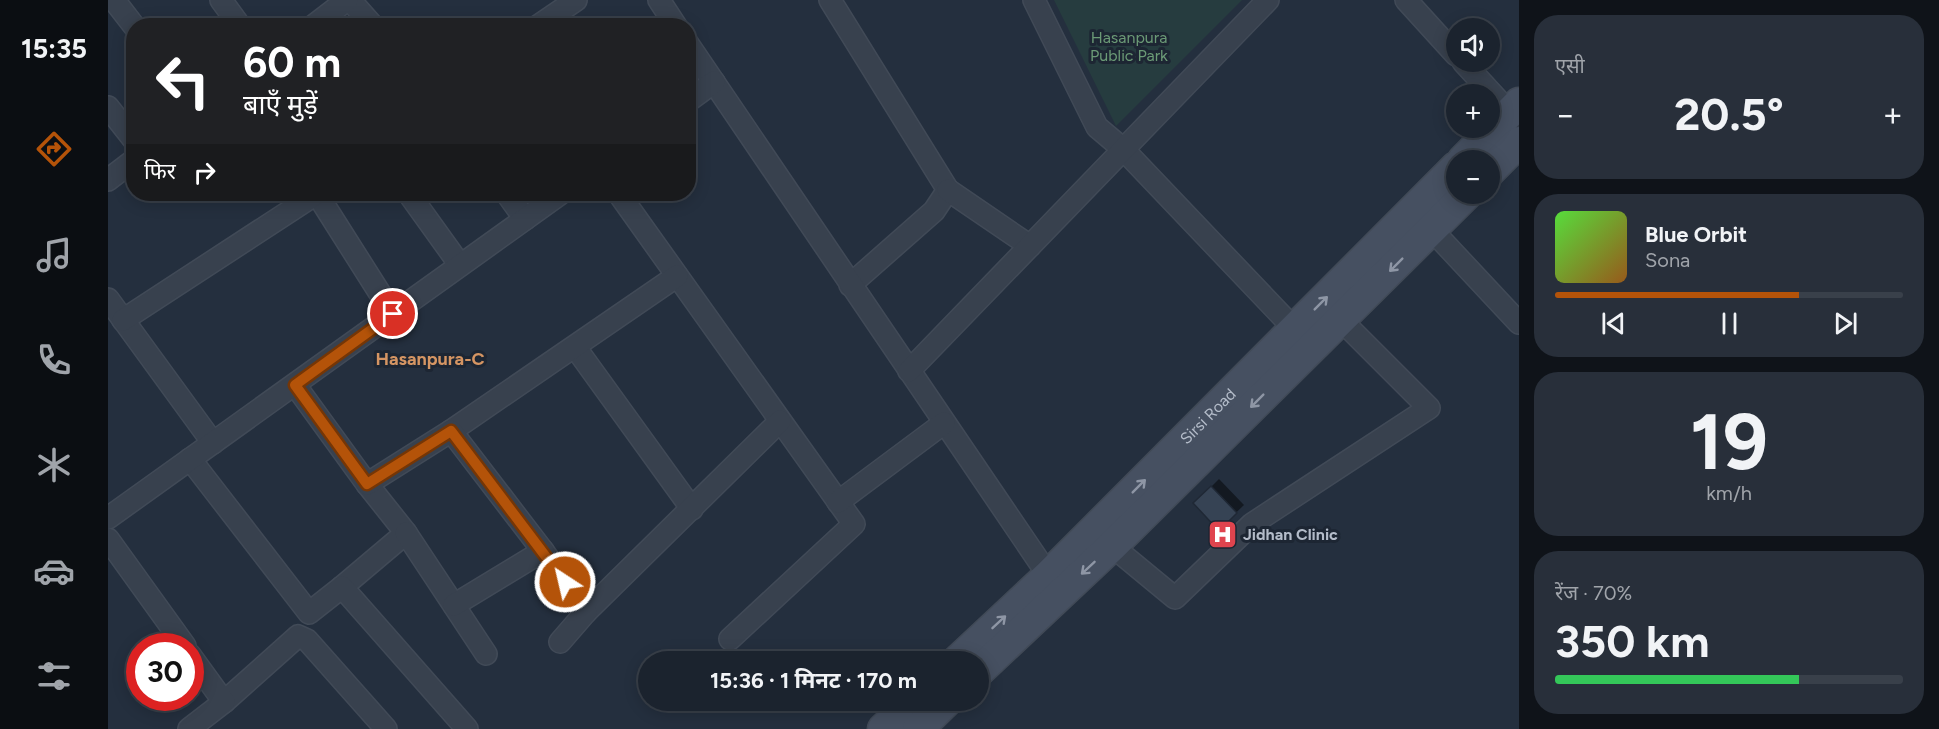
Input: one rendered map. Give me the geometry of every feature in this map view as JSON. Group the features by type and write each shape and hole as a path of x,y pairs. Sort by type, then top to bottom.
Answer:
{"street":[{"path":"114,0 128,18"},
{"path":"221,0 234,18"},
{"path":"324,18 349,0 366,18"},
{"path":"550,18 576,0"},
{"path":"658,0 670,18"},
{"path":"830,0 948,190 1030,246"},
{"path":"1035,0 1096,127 1123,149 1304,338"},
{"path":"909,371 1268,0"},
{"path":"1406,0 1446,44"},
{"path":"696,56 1055,585"},
{"path":"1473,72 1516,113 1473,150"},
{"path":"696,95 714,82"},
{"path":"108,107 126,130"},
{"path":"1500,161 1519,142"},
{"path":"108,180 126,166"},
{"name":"Sirsi Road","path":"970,651 1055,585 1112,546 1304,338 1446,178"},
{"path":"850,285 934,211 948,190"},
{"path":"123,320 306,201"},
{"path":"321,201 393,314"},
{"path":"415,201 460,265"},
{"path":"512,201 525,219"},
{"path":"109,516 550,201"},
{"path":"624,201 854,524 730,639"},
{"name":"Sirsi Road","path":"989,660 1055,585 1304,338 1341,320 1457,204"},
{"path":"1431,229 1519,323"},
{"path":"367,484 451,431 677,276"},
{"path":"108,299 213,443"},
{"path":"1112,546 1175,598 1252,524 1429,408 1341,320"},
{"path":"575,347 692,509"},
{"path":"295,385 406,533 486,654"},
{"path":"560,642 586,612 780,421"},
{"path":"838,502 944,423"},
{"path":"451,431 543,551 586,612"},
{"path":"190,459 309,613"},
{"path":"189,729 224,702 298,636 309,613 406,533"},
{"path":"108,539 175,633"},
{"path":"454,605 543,551"},
{"path":"342,587 467,729"},
{"path":"298,636 307,640 386,729"},
{"path":"204,674 224,702"},
{"path":"883,729 902,711"},
{"path":"918,729 937,711"}],"green space":[{"name":"Hasanpura Public Park","path":"1054,0 1242,0 1116,126"}],"building":[{"path":"1211,486 1237,513 1219,531 1193,503"}],"place":[{"name":"Jidhan Clinic","path":"1222,534"}],"district":[{"name":"Hasanpura-C","path":"430,359"}],"route":[{"path":"393,314 295,385 367,484 451,431 565,582"}]}
